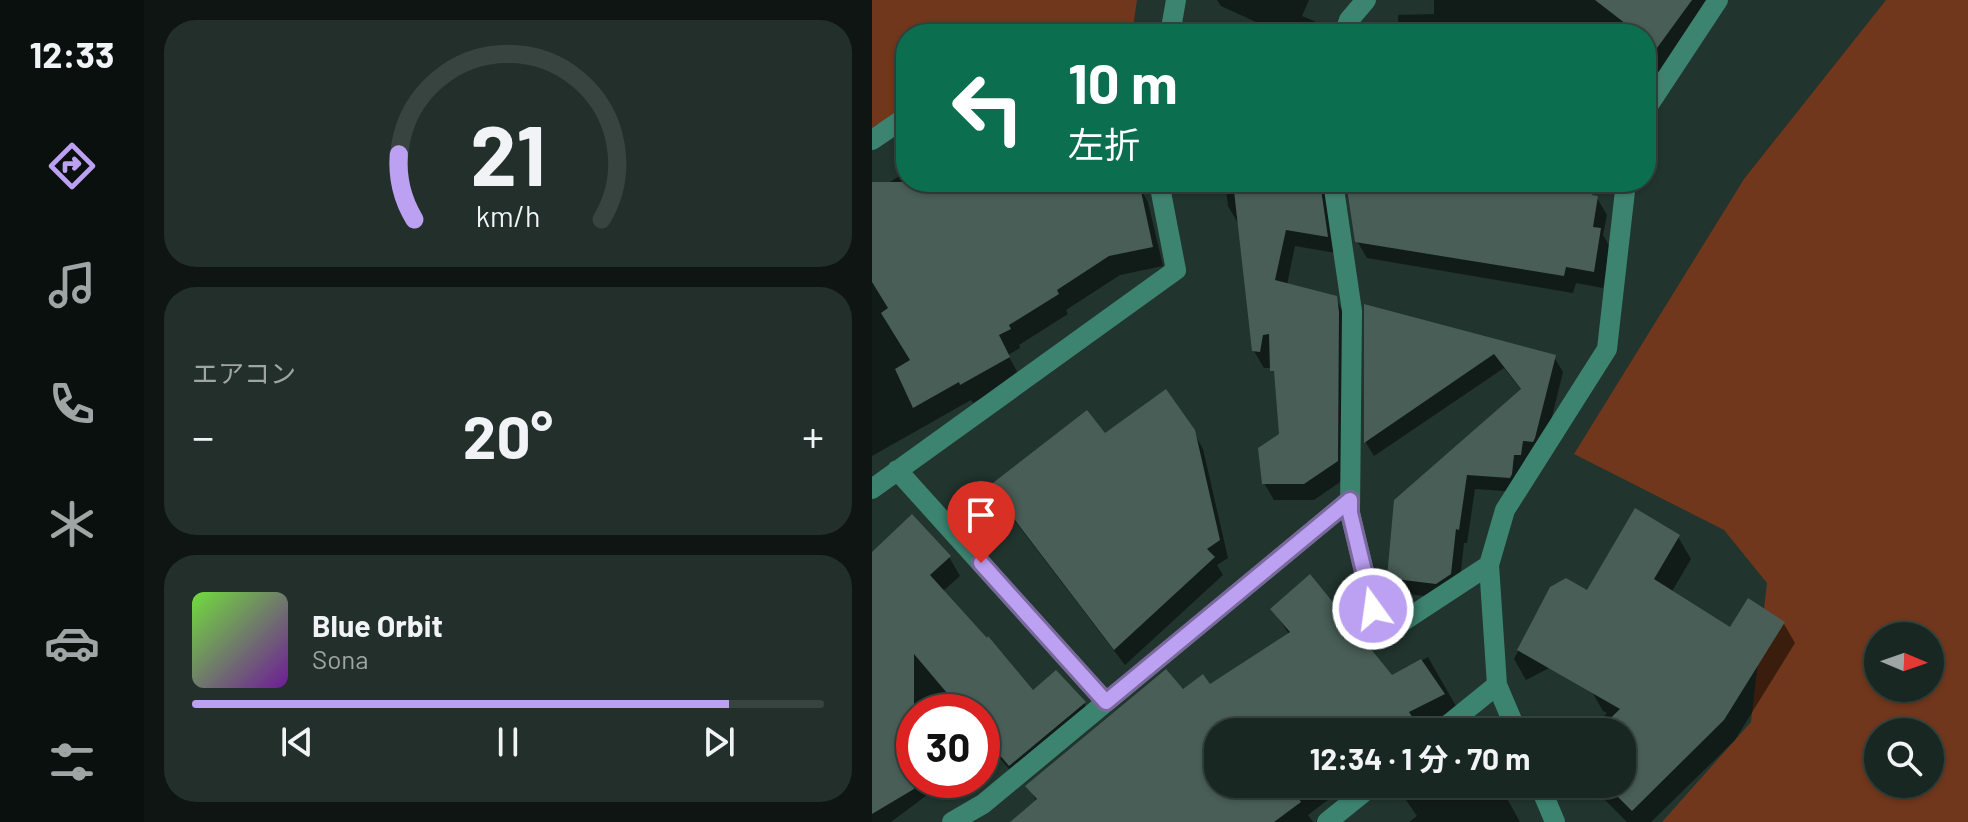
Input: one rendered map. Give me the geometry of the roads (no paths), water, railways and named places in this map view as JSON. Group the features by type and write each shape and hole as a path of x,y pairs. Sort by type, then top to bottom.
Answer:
{"street":[{"path":"1172,24 1176,0"},
{"path":"1348,24 1366,0"},
{"path":"1656,94 1718,0"},
{"path":"872,140 896,124"},
{"path":"872,489 1176,270 1161,192"},
{"path":"1334,192 1352,311 1350,513 1373,609 1393,628 1489,565"},
{"path":"1511,718 1497,685 1489,565 1505,510 1607,349 1625,192"},
{"path":"897,470 1106,702"},
{"path":"952,822 983,804 1350,500"},
{"path":"1456,718 1497,685"},
{"path":"1327,822 1357,798"},
{"path":"1545,798 1555,822"}]}
